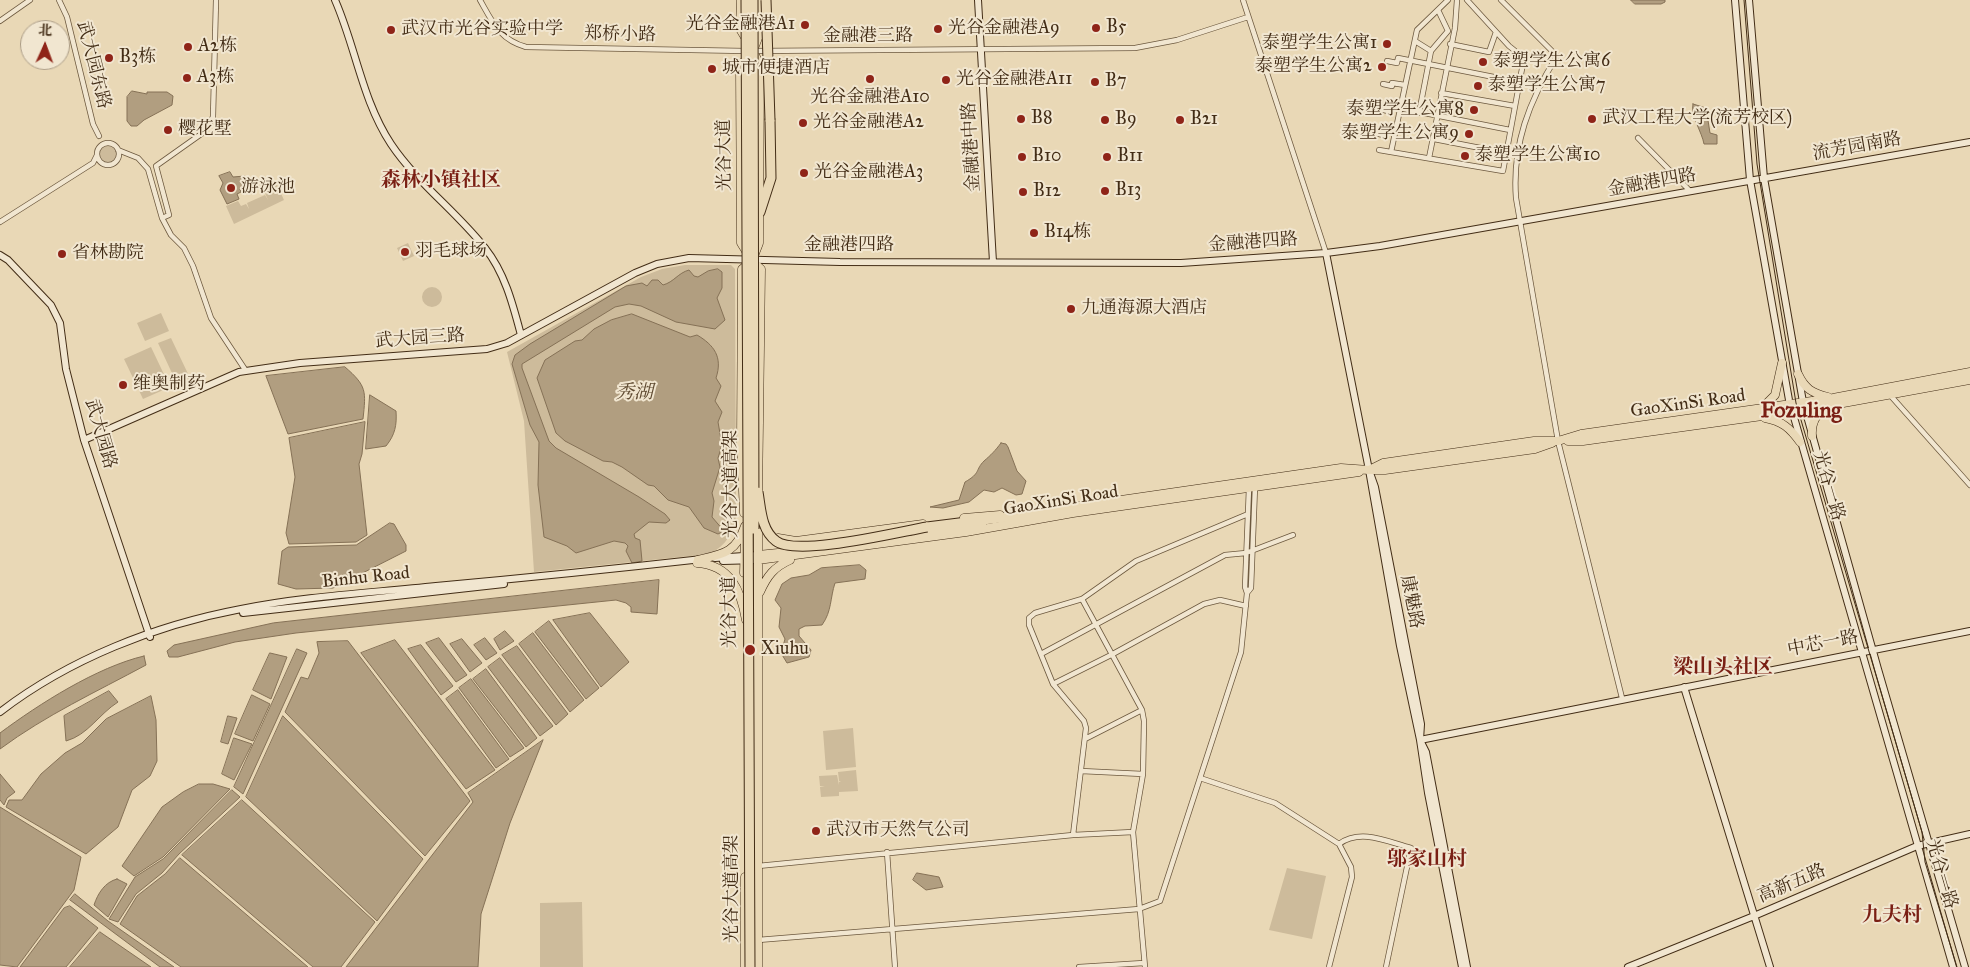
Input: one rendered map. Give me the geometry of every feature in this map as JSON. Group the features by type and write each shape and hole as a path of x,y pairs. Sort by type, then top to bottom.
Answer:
{"highway":[{"name":"光谷大道高架","path":"746,0 750,967"},
{"name":"光谷大道高架","path":"753,0 757,967"},
{"path":"760,212 771,178 766,0"},
{"path":"754,447 764,525 776,541 784,546 819,546 927,527 1015,516"}],"main road":[{"path":"335,0 344,21 370,104 380,128 405,163 486,249 506,286 521,335"},
{"name":"光谷大道","path":"741,0 740,29 760,65 759,243 752,261 742,269 741,445 745,526 746,623 745,967"},
{"name":"光谷大道","path":"757,967 758,498 761,269 752,261 741,243 740,66 753,51 761,30 761,0"},
{"name":"金融港中路","path":"978,0 993,262"},
{"name":"光谷一路","path":"1735,0 1750,180 1789,404 1953,967"},
{"name":"光谷一路","path":"1749,0 1764,178 1804,406 1872,650 1965,967"},
{"name":"流芳园南路","path":"1750,180 1970,142"},
{"name":"金融港四路","path":"752,261 1181,263 1326,252 1380,246 1750,180"},
{"name":"康魅路","path":"1326,252 1369,470 1375,487 1421,724 1420,740 1428,793 1462,967"},
{"name":"武大园路","path":"0,255 8,260 51,305 60,324 66,369 84,440 150,636"},
{"name":"武大园三路","path":"84,440 246,371 300,363 487,349 507,343 635,273 657,264 689,258 752,261"},
{"path":"1760,409 1776,395 1782,363"},
{"name":"GaoXinSi Road","path":"1889,392 1970,372"},
{"path":"1798,374 1803,384 1812,392 1834,401 1818,414 1812,428 1812,436"},
{"name":"GaoXinSi Road","path":"1558,441 1581,434 1789,404 1804,406 1970,380"},
{"name":"GaoXinSi Road","path":"758,558 802,556 1342,476 1369,470 1383,462 1534,441 1583,441 1792,412 1804,406"},
{"path":"1753,418 1779,421 1789,427 1800,442"},
{"name":"GaoXinSi Road","path":"758,558 962,528 1015,516 1342,468 1369,470"},
{"name":"GaoXinSi Road","path":"758,498 764,522 776,537 796,541 989,514 1015,516"},
{"path":"698,562 725,554 738,542 745,526"},
{"path":"758,609 759,594 768,575 776,567 802,556"},
{"name":"Binhu Road","path":"0,712 21,696 91,657 150,636 199,622 242,613 698,562 758,558"},
{"path":"698,562 716,567 735,583 743,605 746,623"},
{"name":"中芯一路","path":"1420,740 1622,698 1970,631"},
{"name":"Binhu Road","path":"0,716 23,698 93,660 150,636"},
{"path":"1682,687 1768,967"},
{"name":"康魅路","path":"1420,740 1426,752 1467,967"},
{"name":"高新五路","path":"1628,967 1753,917 1917,846 1970,834"}],"street":[{"path":"0,21 30,0"},
{"name":"武大园东路","path":"60,0 67,17 87,102 99,136"},
{"path":"162,218 169,215 156,166 204,132 214,117 216,0"},
{"name":"郑桥小路","path":"480,0 503,36 512,43 526,47 753,51"},
{"path":"1243,0 1326,252"},
{"path":"1391,152 1417,30 1448,0"},
{"path":"1429,158 1454,28 1457,0"},
{"path":"1379,150 1502,171 1524,58 1496,32 1467,0"},
{"path":"1501,0 1557,56 1531,102 1520,136 1515,180 1519,222 1558,441 1622,698"},
{"path":"1419,113 1431,52 1448,31 1438,10"},
{"name":"金融港三路","path":"753,51 1135,48 1177,40 1248,16"},
{"path":"1450,44 1489,52 1496,32"},
{"path":"1409,37 1415,38 1431,52"},
{"path":"1387,61 1397,63 1398,58 1520,82"},
{"path":"1383,84 1392,86 1392,83 1406,85"},
{"path":"1441,93 1515,106"},
{"path":"1379,108 1388,110 1389,106 1510,130"},
{"path":"1375,133 1383,134 1385,130 1395,134"},
{"path":"0,222 93,163 97,155 99,136 125,154 138,158 148,169 162,218 171,235 184,248 193,266 212,318 246,371"},
{"path":"1638,138 1690,191"},
{"path":"1434,139 1506,153"},
{"path":"98,148 103,144 110,143"},
{"path":"116,160 118,150"},
{"path":"93,163 110,164 125,154"},
{"path":"97,155 103,164"},
{"path":"1889,392 1970,485"},
{"path":"1248,593 1245,587 1246,552 1248,514 1252,488"},
{"path":"758,940 1139,909 1160,901 1241,652 1248,593 1251,588 1252,488"},
{"path":"1073,835 1085,739 1084,721 1053,684 1029,625 1029,618 1035,612 1082,599 1136,561 1248,514"},
{"path":"1041,654 1225,555 1252,551 1293,535"},
{"path":"1079,967 1144,965 1134,832 1143,774 1144,720 1142,710 1082,599"},
{"path":"1053,684 1112,655 1204,604 1220,600 1246,606"},
{"path":"1085,739 1142,710"},
{"path":"1081,771 1143,774"},
{"path":"1200,778 1275,803 1339,844 1352,867 1352,877 1329,967"},
{"path":"758,866 1073,835 1134,832"},
{"path":"1339,844 1347,839 1364,836 1411,848 1386,967"},
{"path":"887,852 895,967"}],"shaded area":[{"path":"108,145 114,148 117,154 114,160 108,163 102,160 99,154 102,148"},
{"path":"276,183 284,200 234,224 226,206 238,201 241,206 246,204 249,209 247,203 265,195 268,200 265,193 270,190 269,186"},
{"name":"羽毛球场","path":"408,243 414,256 403,261 397,248"},
{"path":"685,265 731,265 735,269 736,516 731,533 720,547 710,554 534,572 524,421 507,352 641,277 662,269"},
{"path":"432,287 439,290 442,297 439,304 432,307 425,304 422,297 425,290"},
{"path":"161,313 169,331 145,341 137,323"},
{"path":"171,338 190,378 177,384 158,343"},
{"path":"151,347 170,387 143,399 124,359"},
{"path":"853,728 856,767 826,770 823,731"},
{"path":"856,770 858,791 839,792 839,796 821,797 820,787 825,786 820,786 819,776 837,775 839,785 839,782 841,782 839,781 838,772"},
{"path":"1287,868 1326,876 1312,939 1269,930"},
{"path":"582,902 583,967 540,967 540,903"}],"water":[{"path":"1631,0 1665,0 1665,2 1661,4 1635,4"},
{"path":"132,91 147,94 147,92 167,92 173,96 172,105 144,120 137,126 131,126 127,121 127,97"},
{"path":"1693,104 1706,108 1710,133 1717,135 1717,144 1704,144 1693,113"},
{"name":"游泳池","path":"230,172 233,177 245,176 249,186 240,189 241,192 237,194 239,199 227,204 220,190 223,183 219,176"},
{"path":"718,269 722,272 722,288 717,298 725,320 715,329 676,322 641,306 629,304 615,307 522,364 549,441 556,448 639,497 665,514 670,520 666,523 649,522 634,534 635,538 640,540 642,561 632,563 626,551 628,546 625,543 614,541 576,553 567,546 544,537 538,485 539,442 530,425 512,364 515,355 626,286 642,283 647,286 652,280 658,280 663,285 689,270 694,276 698,277 708,271"},
{"name":"秀湖","path":"632,314 690,337 697,335 716,352 718,371 716,378 721,386 715,401 722,412 718,422 722,445 718,458 720,467 712,493 714,501 712,517 724,531 718,534 704,528 689,507 668,500 654,486 648,485 622,467 612,462 603,461 565,441 556,433 537,378 545,360 575,341 582,340 594,329 611,320"},
{"path":"345,367 361,384 365,402 363,419 288,434 266,376"},
{"path":"370,395 396,411 396,421 395,430 386,446 366,449"},
{"path":"365,422 362,454 359,464 367,535 356,542 289,544 286,533 295,477 289,438"},
{"path":"1001,443 1006,444 1008,447 1017,471 1026,481 1022,494 1016,495 1002,488 994,492 984,490 969,502 943,508 930,507 959,500 965,482 976,474 981,464"},
{"path":"390,523 394,524 406,545 406,551 333,588 296,589 278,584 282,551 288,547 356,545"},
{"path":"860,565 866,570 865,579 835,583 829,610 822,625 805,626 799,629 799,636 811,650 809,657 787,663 781,653 785,639 779,627 781,608 775,600 782,584 791,578 809,575 821,568"},
{"path":"659,580 657,614 631,612 631,607 626,603 616,600 296,633 235,642 178,657 169,657 167,651 174,645 273,623"},
{"path":"590,613 629,662 601,687 553,620"},
{"path":"549,621 599,688 586,699 535,632"},
{"path":"505,631 514,641 500,650 494,639"},
{"path":"533,633 584,700 570,712 519,644"},
{"path":"439,638 467,675 456,682 426,643"},
{"path":"485,638 497,653 486,660 474,645"},
{"path":"462,639 482,663 470,672 450,644"},
{"path":"395,640 495,770 466,789 361,653"},
{"path":"348,641 470,801 425,856 285,712 301,677 308,679 319,653 317,642"},
{"path":"421,645 453,686 441,695 408,649"},
{"path":"517,646 568,714 556,725 502,655"},
{"path":"297,649 307,653 243,794 234,787"},
{"path":"270,653 287,657 271,699 253,690"},
{"path":"144,656 146,665 53,715 0,749 0,733 32,710 88,678 126,661"},
{"path":"500,658 553,726 540,736 488,667"},
{"path":"486,669 537,738 526,747 473,679"},
{"path":"471,679 524,748 510,757 459,688"},
{"path":"458,690 509,759 496,768 446,699"},
{"path":"109,691 118,702 81,734 66,741 64,716"},
{"path":"252,695 270,704 253,741 235,734"},
{"path":"151,696 156,720 157,761 150,776 132,790 118,827 86,854 6,807 9,800 22,800 41,774 65,753 82,743 106,719"},
{"path":"228,716 237,718 228,744 221,742"},
{"path":"283,716 423,859 377,921 246,797"},
{"path":"234,738 252,744 234,780 222,774"},
{"path":"543,740 510,823 481,914 478,967 346,967 473,802 468,793"},
{"path":"0,774 15,792 7,798 4,805 0,800"},
{"path":"199,784 213,784 230,789 163,857 134,876 122,866 162,807 183,792"},
{"path":"232,790 240,797 179,854 162,873 136,894 118,922 109,919 135,877 163,859"},
{"path":"242,800 375,922 341,967 313,967 182,855"},
{"path":"0,807 81,857 74,890 17,967 0,965"},
{"path":"180,858 308,967 181,967 120,924 137,896 165,874"},
{"path":"917,873 939,877 943,887 926,890 913,880"},
{"path":"117,879 127,884 108,917 94,905 103,889 113,880"},
{"path":"75,894 108,921 174,967 160,967 70,900"},
{"path":"70,906 98,928 66,967 20,967 64,908"},
{"path":"100,932 151,967 70,967"}],"tram line":[{"path":"1744,0 1757,164 1796,403 1922,832 1925,862 1957,967"}],"place":[{"name":"光谷金融港A1","path":"805,25"},
{"name":"B5","path":"1096,28"},
{"name":"光谷金融港A9","path":"938,29"},
{"name":"武汉市光谷实验中学","path":"391,30"},
{"name":"泰塑学生公寓1","path":"1387,44"},
{"name":"A2栋","path":"188,47"},
{"name":"B3栋","path":"109,58"},
{"name":"泰塑学生公寓6","path":"1483,62"},
{"name":"泰塑学生公寓2","path":"1382,67"},
{"name":"城市便捷酒店","path":"712,69"},
{"name":"A3栋","path":"187,78"},
{"name":"光谷金融港A10","path":"870,79"},
{"name":"光谷金融港A11","path":"946,80"},
{"name":"B7","path":"1095,82"},
{"name":"泰塑学生公寓7","path":"1478,86"},
{"name":"泰塑学生公寓8","path":"1474,110"},
{"name":"B8","path":"1021,119"},
{"name":"武汉工程大学(流芳校区)","path":"1592,119"},
{"name":"B9","path":"1105,120"},
{"name":"B21","path":"1180,120"},
{"name":"光谷金融港A2","path":"803,123"},
{"name":"樱花墅","path":"168,130"},
{"name":"泰塑学生公寓9","path":"1469,134"},
{"name":"泰塑学生公寓10","path":"1465,156"},
{"name":"B10","path":"1022,157"},
{"name":"B11","path":"1107,157"},
{"name":"光谷金融港A3","path":"804,173"},
{"name":"游泳池","path":"231,188"},
{"name":"B13","path":"1105,191"},
{"name":"B12","path":"1023,192"},
{"name":"B14栋","path":"1034,233"},
{"name":"羽毛球场","path":"405,252"},
{"name":"省林勘院","path":"62,254"},
{"name":"九通海源大酒店","path":"1071,309"},
{"name":"维奥制药","path":"123,385"},
{"name":"Xiuhu","path":"750,650"},
{"name":"武汉市天然气公司","path":"816,831"}],"district":[{"name":"森林小镇社区","path":"441,181"},
{"name":"Fozuling","path":"1801,412"},
{"name":"梁山头社区","path":"1723,668"},
{"name":"邬家山村","path":"1427,860"},
{"name":"九夫村","path":"1892,916"}]}
